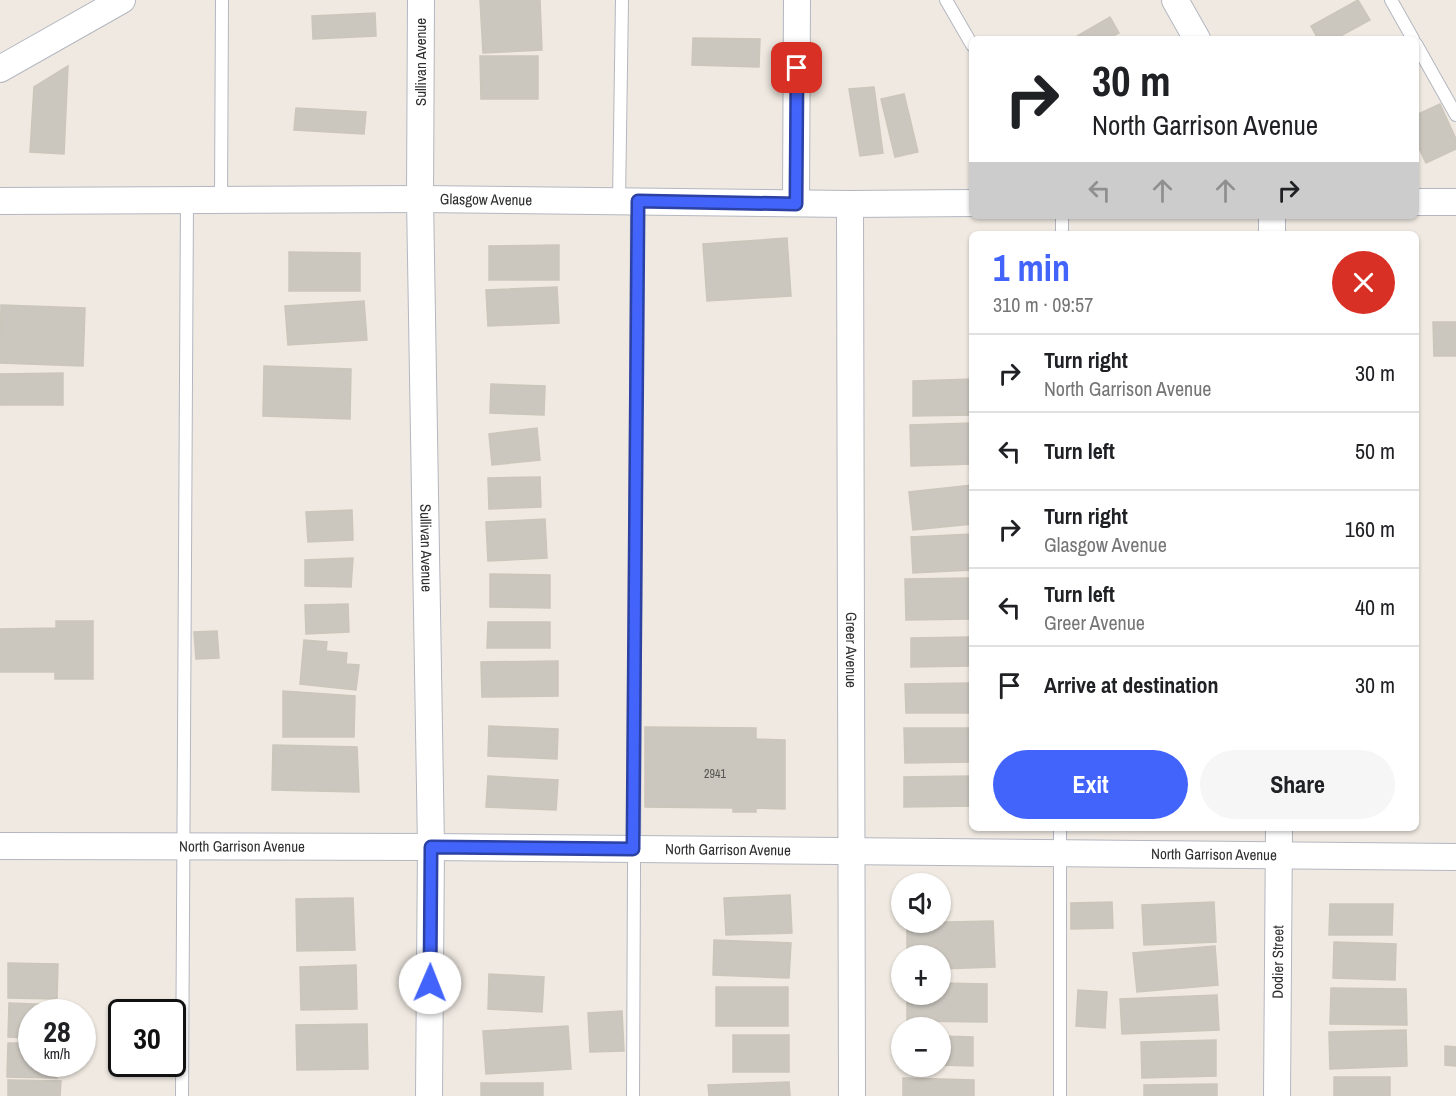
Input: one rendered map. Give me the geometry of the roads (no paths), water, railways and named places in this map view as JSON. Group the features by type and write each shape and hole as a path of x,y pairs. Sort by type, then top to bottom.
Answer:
{"street":[{"path":"0,69 122,0"},
{"name":"Sullivan Avenue","path":"421,0 420,199 431,847 429,1096"},
{"path":"796,204 797,0"},
{"path":"1175,0 1195,36"},
{"name":"Glasgow Avenue","path":"0,201 420,199 796,204 969,203"},
{"path":"1419,202 1456,202"},
{"name":"Greer Avenue","path":"850,204 852,1096"},
{"name":"Dodier Street","path":"1277,1096 1279,831"},
{"name":"North Garrison Avenue","path":"0,846 431,847 1456,857"}],"lane":[{"path":"221,200 222,0"},
{"path":"622,0 628,201 633,1096"},
{"path":"946,0 969,40"},
{"path":"1391,0 1411,36"},
{"path":"1419,49 1456,115"},
{"path":"182,1096 187,200"},
{"path":"1060,831 1060,1096"}]}
